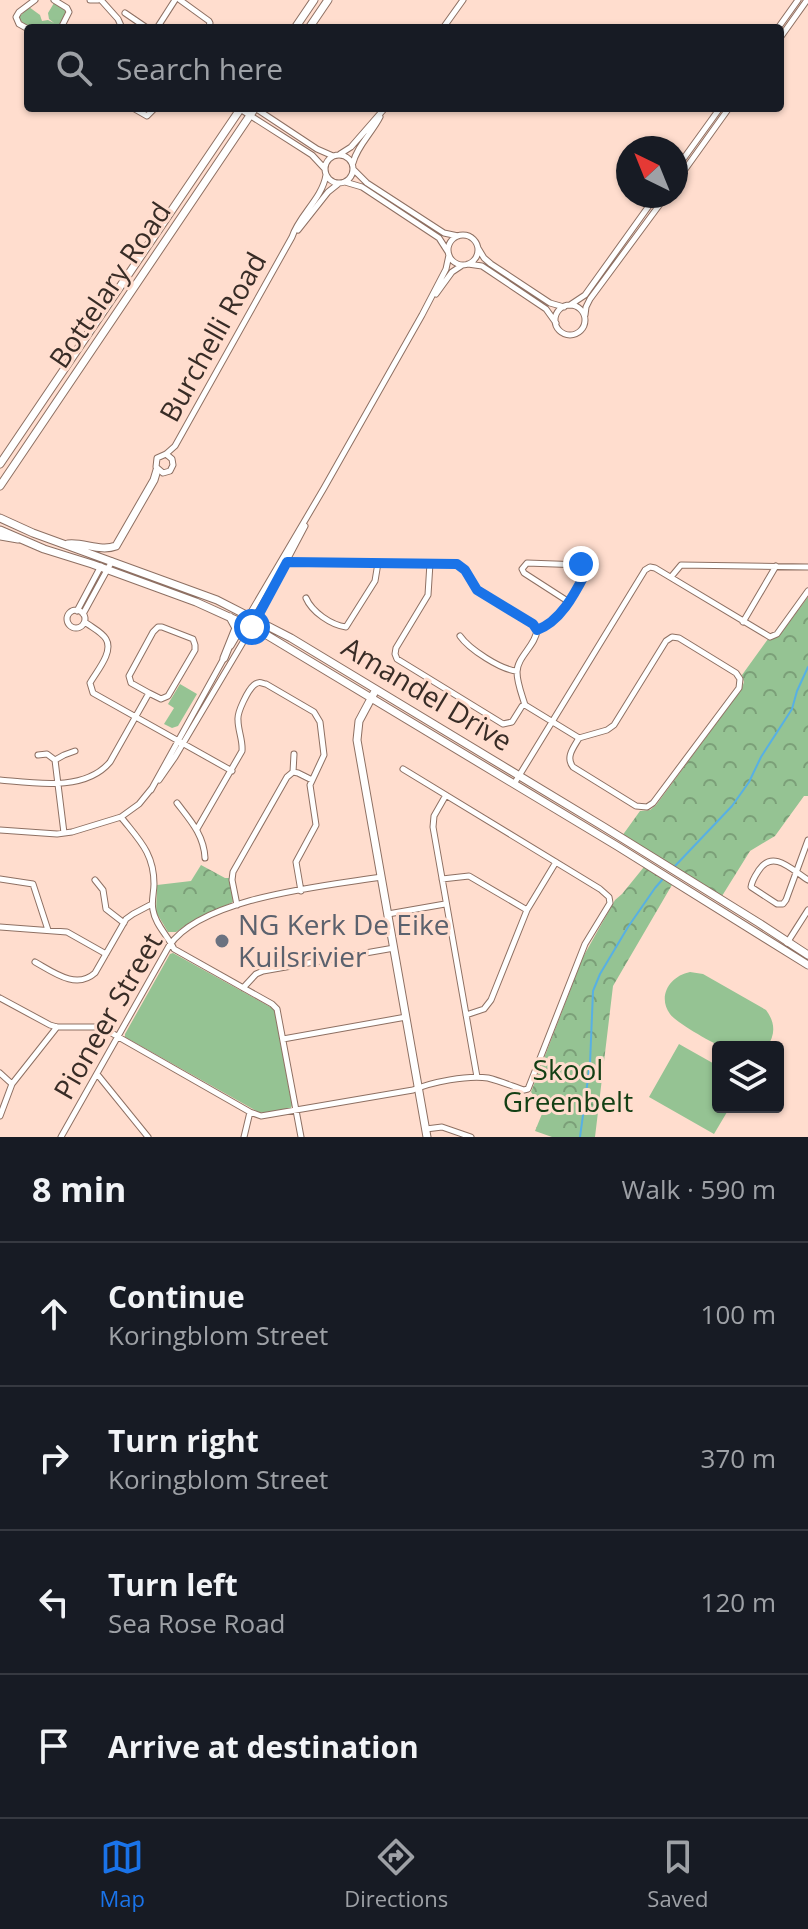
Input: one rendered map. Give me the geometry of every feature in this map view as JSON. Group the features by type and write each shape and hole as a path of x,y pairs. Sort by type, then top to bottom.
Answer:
{"street":[{"path":"24,27 16,17 35,0"},
{"path":"54,0 69,12 63,24"},
{"path":"90,0 100,0 120,24"},
{"path":"160,24 177,0 210,24"},
{"path":"298,24 314,0"},
{"path":"312,24 328,0"},
{"path":"446,24 463,0"},
{"path":"781,24 798,0"},
{"path":"784,32 807,0"},
{"path":"125,13 141,24"},
{"name":"Bottelary Road","path":"0,464 238,112"},
{"name":"Bottelary Road","path":"0,486 253,112"},
{"path":"257,112 317,149 348,158 367,183 443,233 471,237 491,264 550,303 580,309 585,315"},
{"path":"257,112 312,155 332,182 362,187 440,239 455,262 482,266 546,309 565,335 576,334 584,326 590,299 657,208"},
{"path":"325,172 326,163 351,147 381,112"},
{"path":"342,183 350,178 357,151 382,112"},
{"path":"688,152 717,112"},
{"path":"688,165 726,112"},
{"name":"Burchelli Road","path":"169,456 173,465 170,471 163,473 157,470 157,458 169,456 295,229 322,190 325,172"},
{"name":"Burchelli Road","path":"292,237 328,192 342,183"},
{"path":"556,323 557,315 585,295 647,208"},
{"path":"0,830 64,833 99,825 121,817 151,790 422,315 446,270 450,242 458,236"},
{"path":"422,315 451,274 476,258 478,248"},
{"path":"66,544 107,549 116,546 157,470"},
{"name":"Amandel Drive","path":"0,518 217,600 514,784 659,867 682,876 808,955"},
{"name":"Amandel Drive","path":"0,530 291,638 519,776 659,867 677,883 808,965"},
{"path":"0,536 18,539"},
{"path":"83,624 80,612 108,560"},
{"path":"283,562 460,566 477,590 533,624 537,630 536,636 517,671 525,705 579,738 614,725 666,641 672,637 679,638 736,673 740,679 739,688 649,806 639,807 573,767 569,757 579,738"},
{"path":"306,598 315,612 346,627 375,581 378,563"},
{"path":"430,563 428,595 396,648 397,659 503,724 512,722 525,705"},
{"path":"537,630 561,612 569,602 585,574 583,566 579,564 527,563 523,566 524,573 569,602"},
{"path":"671,578 681,565 808,567"},
{"path":"743,622 776,566"},
{"path":"514,784 646,569 653,567 768,637 774,637 808,591"},
{"path":"80,612 70,614 68,622 74,628 83,624 94,629 108,645 106,655 90,683 92,691 232,771"},
{"path":"180,742 224,658 236,628 229,616"},
{"path":"224,658 250,621"},
{"path":"164,627 193,639 195,650 168,696 161,699 149,693 131,683 129,676 155,629 164,627"},
{"path":"460,636 469,646 506,669 517,671"},
{"path":"197,829 243,748 238,713 252,687 264,683 318,716 324,753 310,787 316,823 297,860 301,891"},
{"path":"376,689 359,721 357,736 426,1133 442,1127 471,1137"},
{"path":"0,780 58,784 103,770 149,693"},
{"path":"55,760 75,751"},
{"path":"38,755 47,754 55,760 64,833"},
{"path":"237,905 233,872 287,777 293,772 294,754"},
{"path":"0,998 57,1027 98,1026 250,1112 265,1116 477,1077 528,1089 585,944 610,903 607,895 403,769"},
{"path":"293,772 312,780"},
{"path":"446,795 433,821 477,1077"},
{"path":"177,803 197,829 205,858"},
{"path":"121,817 151,858 155,918 174,949 276,1008 301,1137"},
{"path":"808,840 795,872 786,900 780,905 751,887 750,882 767,861 777,861 795,872 808,880"},
{"path":"466,1015 484,1009 491,1000 527,910 556,862"},
{"path":"442,879 469,876 527,910"},
{"name":"Pioneer Street","path":"61,1137 171,943 181,932 224,910 271,895 381,877"},
{"path":"0,879 33,884 48,930"},
{"path":"95,880 103,891 106,909 124,923"},
{"path":"35,962 65,979 83,979 94,975 124,923 152,904"},
{"path":"388,914 445,904"},
{"path":"783,950 808,910"},
{"path":"0,927 72,934 106,954"},
{"path":"243,988 263,971 394,948"},
{"path":"283,1039 406,1017"},
{"path":"0,1116 12,1084 57,1027"},
{"path":"0,1073 12,1084"},
{"path":"97,1074 148,1137"},
{"path":"244,1137 250,1112"}],"green space":[{"path":"54,3 67,13 61,24 25,24 19,17 29,7 40,15 42,21 54,23 48,13"},
{"path":"808,597 808,796 804,796 775,836 750,851 722,896 622,836 640,811 650,810 656,805 741,690 744,682 742,675 768,639 779,636"},
{"path":"180,684 197,694 178,726 172,728 164,724 174,708 168,704"},
{"name":"Skool Greenbelt","path":"648,862 676,878 613,986 595,1137 552,1137 535,1131 544,1109 531,1092 583,957 615,900"},
{"path":"201,865 230,878 233,902 176,932 168,932 156,912 157,885 191,881"},
{"path":"173,953 274,1009 291,1108 258,1112 125,1037"},
{"path":"683,974 703,974 766,1010 773,1028 770,1041 712,1042 673,1017 666,1007 665,994 671,982"},
{"path":"679,1044 712,1063 712,1113 726,1113 714,1134 649,1097"}],"waterway":[{"path":"675,866 732,806 749,782 792,709 808,667"},
{"path":"580,1137 590,1064 593,991 628,927 662,880"}],"place":[{"name":"NG Kerk De Eike Kuilsrivier","path":"222,941"}],"route":[{"path":"252,627 287,562 457,564 465,570 477,590 533,624 537,630 565,608 585,574 581,564"}]}
